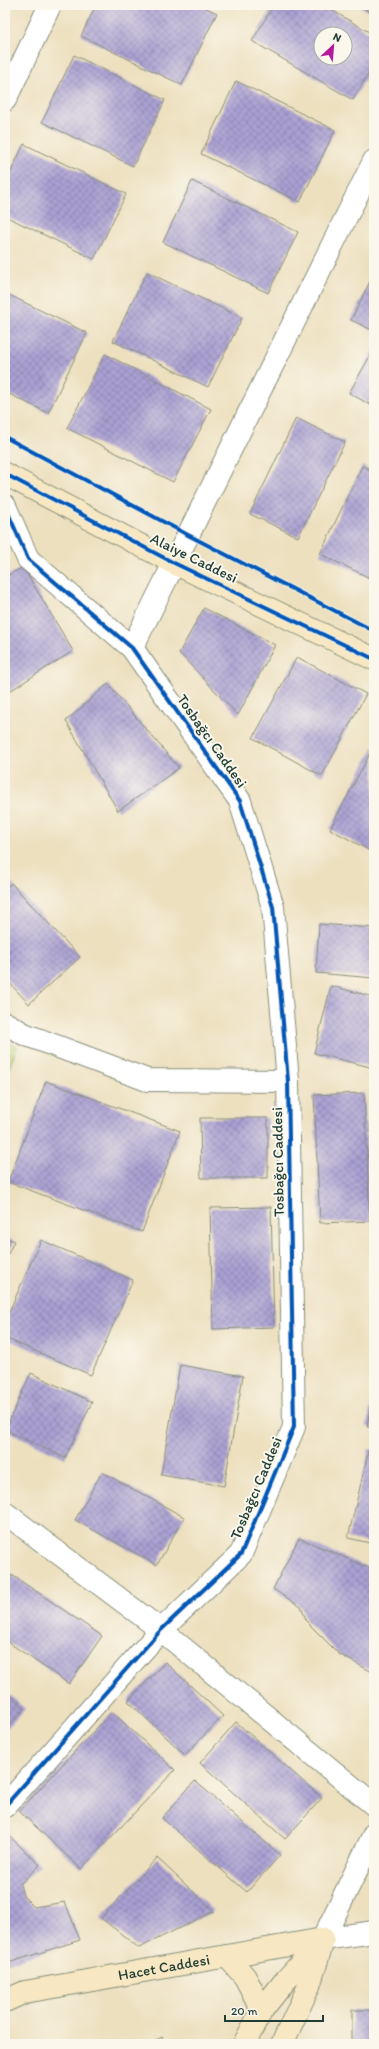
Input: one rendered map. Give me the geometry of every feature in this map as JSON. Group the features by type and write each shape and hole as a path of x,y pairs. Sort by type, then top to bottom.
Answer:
{"street":[{"path":"5,100 50,5"},
{"path":"132,648 374,161"},
{"name":"Alaiye Caddesi","path":"5,474 174,563 374,659"},
{"name":"Tosbağcı Caddesi","path":"5,506 28,559 132,648 240,801 273,907 288,1081 294,1427 241,1554 161,1630 5,1806"},
{"path":"5,1023 24,1034 147,1080 288,1081"},
{"path":"5,1513 161,1630 374,1805"},
{"path":"282,2044 309,1986 323,1939 374,1834"},
{"path":"244,2044 262,2010 284,1982 323,1939 374,1932"},
{"name":"Hacet Caddesi","path":"5,2001 25,1992 323,1939"},
{"path":"226,1956 245,1977 262,2010"}],"green space":[{"path":"5,1040 17,1047 5,1079"}],"building":[{"path":"96,5 200,5 217,13 182,85 81,36"},
{"path":"274,5 323,5 374,35 374,64 353,100 252,41"},
{"path":"358,5 374,5 374,15"},
{"path":"74,55 165,100 133,166 42,122"},
{"path":"236,81 335,130 300,202 201,154"},
{"path":"24,144 126,194 94,259 5,216 5,184"},
{"path":"192,181 298,232 268,293 163,242"},
{"path":"147,272 242,318 208,387 113,341"},
{"path":"374,273 374,331 351,320"},
{"path":"5,293 87,333 48,413 5,392"},
{"path":"374,349 374,407 349,393"},
{"path":"105,354 211,409 173,482 67,428"},
{"path":"296,418 345,442 298,537 250,514"},
{"path":"362,466 374,471 374,580 320,554"},
{"path":"23,567 73,651 5,694 5,577"},
{"path":"204,608 275,645 238,715 179,653"},
{"path":"297,657 366,694 322,776 253,738"},
{"path":"108,684 179,768 118,811 66,721"},
{"path":"374,746 374,853 330,829"},
{"path":"11,883 80,957 29,1004 5,978 5,889"},
{"path":"319,924 374,928 374,978 316,973"},
{"path":"331,986 374,997 374,1068 314,1053"},
{"path":"46,1081 180,1131 142,1232 8,1182"},
{"path":"364,1093 370,1221 320,1223 314,1095"},
{"path":"200,1118 268,1118 268,1178 201,1178"},
{"path":"271,1207 274,1327 213,1329 210,1208"},
{"path":"5,1237 14,1241 5,1260"},
{"path":"41,1240 133,1280 91,1375 5,1338 5,1321"},
{"path":"180,1365 243,1376 224,1486 161,1475"},
{"path":"31,1373 92,1402 65,1458 5,1430"},
{"path":"373,1392 374,1393 374,1428 367,1427"},
{"path":"369,1449 374,1450 374,1544 348,1538"},
{"path":"102,1472 184,1517 157,1565 75,1520"},
{"path":"299,1538 374,1570 374,1673 339,1654 307,1622 301,1607 273,1589"},
{"path":"12,1575 102,1636 69,1684 5,1640 5,1585"},
{"path":"165,1662 223,1716 185,1755 128,1701"},
{"path":"5,1691 25,1709 5,1730"},
{"path":"112,1712 175,1770 81,1869 19,1811"},
{"path":"236,1722 322,1798 285,1839 200,1763"},
{"path":"195,1781 280,1855 247,1892 162,1818"},
{"path":"5,1832 40,1865 20,1884 23,1896 34,1907 65,1902 80,1940 5,1964"},
{"path":"157,1858 214,1911 139,1948 101,1918"},
{"path":"352,2010 374,2010 374,2044 352,2044"},
{"path":"162,2037 167,2044 150,2044"}],"cycle path":[{"path":"5,437 188,535 374,631"},
{"path":"5,474 174,563 374,659"},
{"path":"5,506 28,559 132,648 240,801 273,907 288,1081 294,1427 241,1554 161,1630 5,1806"}]}
